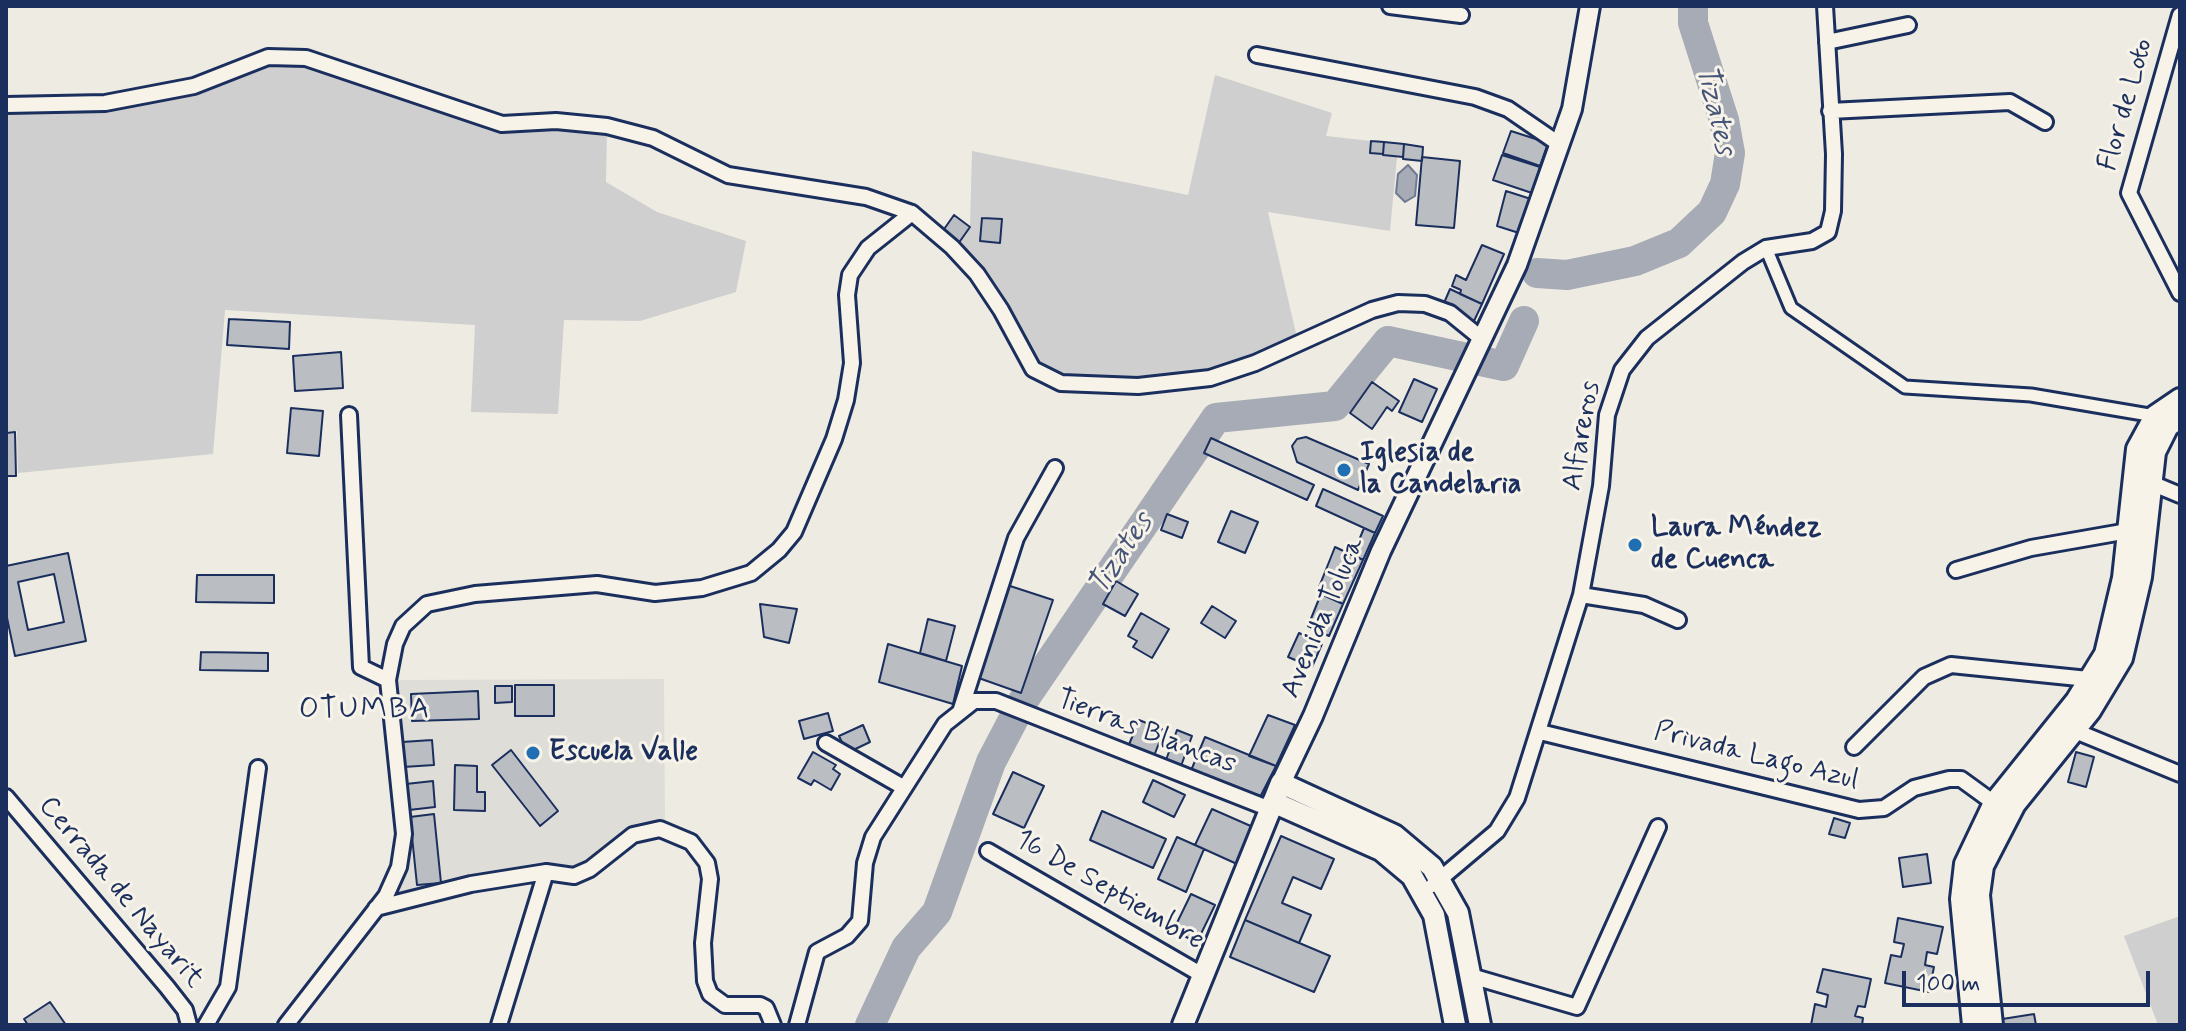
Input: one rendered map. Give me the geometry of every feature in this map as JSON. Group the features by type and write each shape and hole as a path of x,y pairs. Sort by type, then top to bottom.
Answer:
{"main road":[{"path":"1973,1025 1961,881 1970,848 1994,803 2122,658 2138,590 2141,480 2137,449 2155,416 2180,399"},
{"path":"2101,681 2128,531 2141,480 2168,426 2180,418"},
{"path":"1992,1025 1979,895 1983,866 2015,804 2065,726"},
{"path":"1275,798 1394,835 1420,855 1442,880 1458,913 1480,1025"},
{"path":"1275,798 1381,850 1403,866 1423,892 1438,930 1455,1025"},
{"name":"Avenida Toluca","path":"1183,1025 1275,798"}],"street":[{"path":"1390,6 1461,15"},
{"name":"Avenida Toluca","path":"1275,798 1313,716 1381,551 1517,265 1572,109 1590,6"},
{"name":"Alfareros","path":"1423,892 1442,880 1505,821 1540,732 1581,595 1601,486 1607,415 1622,370 1638,347 1657,329 1766,248 1812,241 1828,232 1833,211 1834,154 1825,6"},
{"name":"Flor de Loto","path":"2180,15 2129,193 2180,293"},
{"path":"1827,42 1908,25"},
{"path":"1257,55 1475,97 1508,109 1559,144"},
{"path":"6,105 105,103 194,86 268,57 306,58 502,124 556,121 607,126 653,138 728,175 866,197 912,213 952,247 977,274 1033,369 1061,383 1138,386 1210,378 1255,363 1372,310 1398,303 1438,308 1462,320 1475,353"},
{"path":"1830,111 2010,102 2045,122"},
{"path":"286,1025 376,908 399,867 404,834 388,680 395,644 403,626 419,609 436,600 597,584 655,593 702,588 751,573 779,550 794,532 834,439 846,400 852,363 847,295 850,275 868,248 912,213"},
{"path":"1766,248 1791,308 1905,387 2031,395 2155,416"},
{"path":"349,415 361,667 388,680"},
{"path":"797,1025 817,952 847,936 860,921 865,863 873,837 945,724 961,709 1016,538 1055,468"},
{"path":"2141,480 2180,495"},
{"path":"1956,570 2031,548 2128,531"},
{"path":"1581,595 1644,605 1678,620"},
{"path":"1854,747 1924,677 1951,665 2101,681"},
{"name":"Tierras Blancas","path":"961,709 981,700 1003,705 1275,798"},
{"path":"2065,726 2180,774"},
{"name":"Privada Lago Azul","path":"1540,732 1859,810 1884,808 1914,788 1949,779 1961,779 1994,803"},
{"path":"826,743 903,787"},
{"path":"206,1025 228,987 258,768"},
{"name":"Cerrada de Nayarit","path":"6,797 185,1010 189,1025"},
{"path":"1471,976 1577,1007 1658,827"},
{"path":"376,908 471,884 546,872 565,876 583,873 633,835 646,829 660,829 691,842 707,863 710,879 703,943 707,988 720,1004 760,1005 766,1008 773,1025"},
{"name":"16 De Septiembre","path":"988,851 1204,976"},
{"path":"499,1025 546,872"}],"shaded area":[{"path":"269,62 305,63 502,129 556,126 607,130 606,182 657,212 746,241 736,292 640,321 564,320 558,414 471,412 475,325 225,310 213,454 18,473 17,431 6,431 6,110 70,110"},
{"path":"1215,75 1332,113 1326,136 1371,141 1371,153 1397,157 1390,231 1268,212 1297,338 1276,348 1209,373 1139,381 1063,378 1039,366 997,289 958,244 970,227 972,151 1188,195"},
{"path":"1408,165 1417,175 1415,196 1405,202 1396,193 1398,174"},
{"name":"Escuela Valle","path":"664,679 665,825 588,866 389,898 403,867 394,680"},
{"path":"2180,916 2180,1025 2158,1025 2124,936"}],"building":[{"path":"1511,131 1548,143 1540,166 1503,153"},
{"path":"1371,141 1384,142 1383,154 1370,153"},
{"path":"1384,142 1404,144 1403,157 1383,155"},
{"path":"1404,144 1423,147 1422,161 1403,159"},
{"path":"1502,155 1540,167 1532,193 1493,180"},
{"path":"1422,157 1460,161 1454,228 1416,225"},
{"path":"1506,191 1531,199 1519,233 1497,226"},
{"path":"954,215 970,227 958,244 942,232"},
{"path":"982,218 1002,219 1000,243 980,241"},
{"path":"1482,245 1504,254 1482,304 1460,294 1461,290 1452,286 1456,275 1466,280"},
{"path":"1450,289 1482,304 1474,321 1444,303"},
{"path":"229,319 290,322 289,349 227,345"},
{"path":"341,352 343,388 295,391 293,356"},
{"path":"1414,379 1437,389 1422,422 1399,412"},
{"path":"1372,382 1399,401 1392,411 1387,407 1372,429 1350,413"},
{"path":"291,408 323,411 319,456 287,453"},
{"path":"15,432 16,476 6,476 6,433"},
{"path":"1306,437 1369,464 1358,490 1297,462 1292,446 1297,439"},
{"path":"1211,438 1314,485 1307,500 1204,453"},
{"path":"1323,489 1383,516 1375,533 1316,506"},
{"path":"1231,511 1258,522 1245,553 1218,542"},
{"path":"1167,514 1188,522 1182,538 1161,530"},
{"path":"1364,528 1375,533 1363,560 1353,555"},
{"path":"1335,547 1363,560 1343,604 1317,592"},
{"path":"68,553 86,641 15,656 6,613 6,566","holes":["54,574 64,622 28,630 18,582"]},
{"path":"197,575 274,575 274,603 196,602"},
{"path":"1116,581 1138,594 1125,616 1103,604"},
{"path":"1004,584 1053,600 1021,693 973,676"},
{"path":"1321,594 1343,604 1329,636 1308,626"},
{"path":"760,604 797,609 789,643 764,637"},
{"path":"1212,606 1236,621 1225,638 1201,623"},
{"path":"1141,613 1169,629 1152,658 1133,647 1137,641 1128,636"},
{"path":"928,619 955,626 946,661 920,653"},
{"path":"1299,633 1322,644 1312,667 1288,657"},
{"path":"888,644 962,666 953,704 879,682"},
{"path":"201,652 268,653 268,671 200,670"},
{"path":"515,685 554,685 554,716 515,716"},
{"path":"495,686 512,686 512,702 495,703"},
{"path":"478,691 479,719 412,721 411,694"},
{"path":"828,713 833,731 804,739 799,721"},
{"path":"1268,715 1295,725 1276,766 1249,756"},
{"path":"1139,720 1164,730 1154,756 1128,747"},
{"path":"863,725 870,742 847,753 839,736"},
{"path":"1177,730 1192,736 1181,766 1166,760"},
{"path":"1205,737 1276,766 1259,799 1190,773"},
{"path":"432,740 434,765 403,767 402,742"},
{"path":"511,750 558,811 540,826 492,765"},
{"path":"813,752 836,765 833,769 840,774 831,790 814,780 811,785 798,778"},
{"path":"2076,752 2094,757 2086,787 2068,782"},
{"path":"455,765 477,766 477,792 485,792 485,811 454,810"},
{"path":"1013,772 1044,786 1024,828 993,814"},
{"path":"1153,780 1185,795 1174,817 1143,802"},
{"path":"433,781 435,807 409,810 406,784"},
{"path":"1212,809 1253,827 1237,864 1195,845"},
{"path":"1102,811 1166,839 1153,868 1090,840"},
{"path":"434,814 441,883 417,885 410,817"},
{"path":"1834,818 1850,823 1845,838 1829,834"},
{"path":"1281,836 1334,859 1321,889 1293,877 1282,903 1311,915 1299,943 1245,920"},
{"path":"1177,837 1204,849 1186,892 1158,879"},
{"path":"1927,854 1931,883 1903,887 1899,858"},
{"path":"1191,894 1215,905 1197,942 1173,931"},
{"path":"1898,918 1943,927 1937,954 1927,952 1925,965 1934,967 1929,992 1885,983 1891,955 1901,957 1904,944 1894,942"},
{"path":"1245,920 1330,956 1314,992 1230,957"},
{"path":"1823,969 1871,979 1865,1007 1858,1006 1855,1016 1863,1018 1862,1025 1811,1025 1815,1004 1826,1007 1828,995 1817,992"},
{"path":"50,1002 66,1025 28,1025 24,1019"},
{"path":"2034,1014 2036,1025 1997,1025 1996,1020"}],"waterway":[{"name":"Tizates","path":"1537,273 1567,275 1635,261 1679,243 1712,212 1725,184 1730,153 1724,120 1693,23 1693,6"},
{"name":"Tizates","path":"870,1025 906,948 937,912 991,762 1023,701 1216,418 1335,406 1388,341 1504,366 1524,321"}],"place":[{"name":"Iglesia de la Candelaria","path":"1344,470"},
{"name":"Laura Méndez de Cuenca","path":"1635,545"},
{"name":"Escuela Valle","path":"533,753"}],"district":[{"name":"OTUMBA","path":"365,711"}]}
